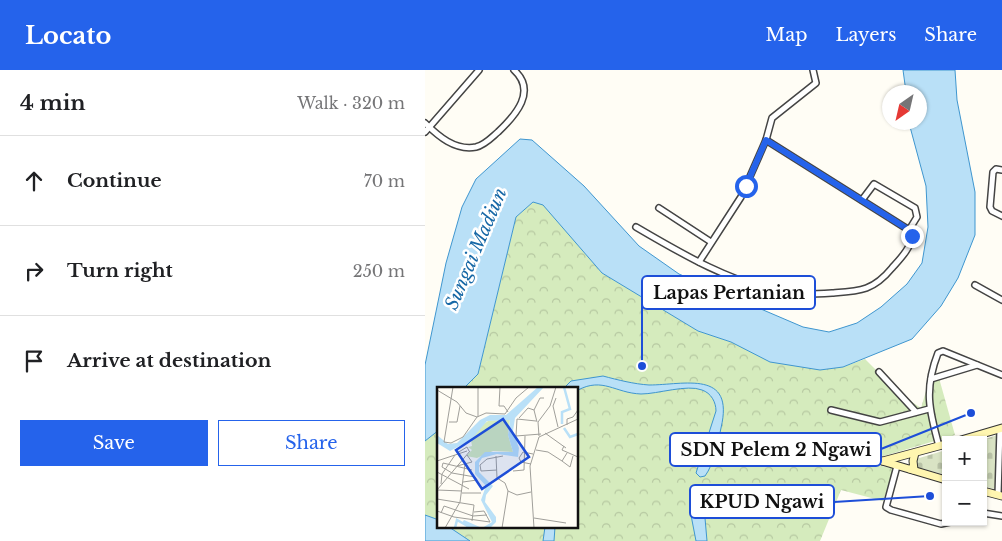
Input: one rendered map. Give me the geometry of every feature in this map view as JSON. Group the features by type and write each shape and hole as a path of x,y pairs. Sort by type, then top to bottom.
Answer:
{"street":[{"path":"479,70 426,127 442,139 455,144 474,147 485,143 511,119 522,102 524,90 523,79 514,70"},
{"path":"699,262 741,197 776,113 816,83 813,70"},
{"path":"636,227 699,262 746,282 786,293 812,294 861,291 873,286 899,260 912,240 909,230 766,140"},
{"path":"1002,170 995,169 993,172 990,207 1002,216"},
{"path":"862,200 874,184 915,208 917,216 909,230"},
{"path":"659,208 711,242"},
{"path":"975,285 1002,300"},
{"path":"942,479 883,461 942,445 929,409 928,394 937,354 941,351 1002,374"},
{"path":"931,379 977,365"},
{"path":"879,372 916,412"},
{"path":"831,410 875,422 885,422 929,409"},
{"path":"974,436 1001,428 1000,496 987,492"},
{"path":"914,470 913,461 915,453"},
{"path":"897,466 886,506 891,510 942,524"},
{"path":"987,514 1002,516"}],"green space":[{"path":"533,202 543,204 602,273 698,331 731,342 843,367 865,359 900,394 921,408 929,381 939,378 955,435 942,436 942,439 884,456 868,452 864,462 895,469 883,501 841,490 820,541 470,541 450,528 579,528 579,387 465,387 478,374 516,217"},
{"path":"437,432 437,519 425,515 425,441"},
{"path":"1000,434 998,490 987,487 987,438"},
{"path":"942,451 942,474 916,467 916,459"}],"water":[{"name":"Sungai Madiun","path":"903,70 955,70 957,100 975,192 975,235 958,278 941,306 912,339 843,367 820,370 770,362 731,342 698,331 602,273 543,205 533,202 516,217 478,374 465,387 437,387 437,432 425,441 425,365 446,263 462,207 476,179 520,139 532,140 584,186 639,246 679,274 803,327 829,332 857,323 881,307 907,284 922,263 928,227 926,186 911,130 927,130 927,85 905,85"},
{"path":"603,376 649,385 691,383 703,384 714,388 721,396 723,409 715,453 705,476 700,477 696,473 716,411 714,401 705,391 689,388 641,394 602,385 587,386 579,390 579,387 565,387 571,381"},
{"path":"703,495 707,541 696,541 690,510 692,496"},
{"path":"425,515 437,519 437,528 450,528 470,541 425,541"},
{"path":"545,528 555,528 554,541 543,541"}],"place":[{"name":"Lapas Pertanian","path":"642,366"},
{"name":"SDN Pelem 2 Ngawi","path":"971,413"},
{"name":"KPUD Ngawi","path":"930,496"}],"route":[{"path":"746,186 766,140 909,230 912,236"}]}
